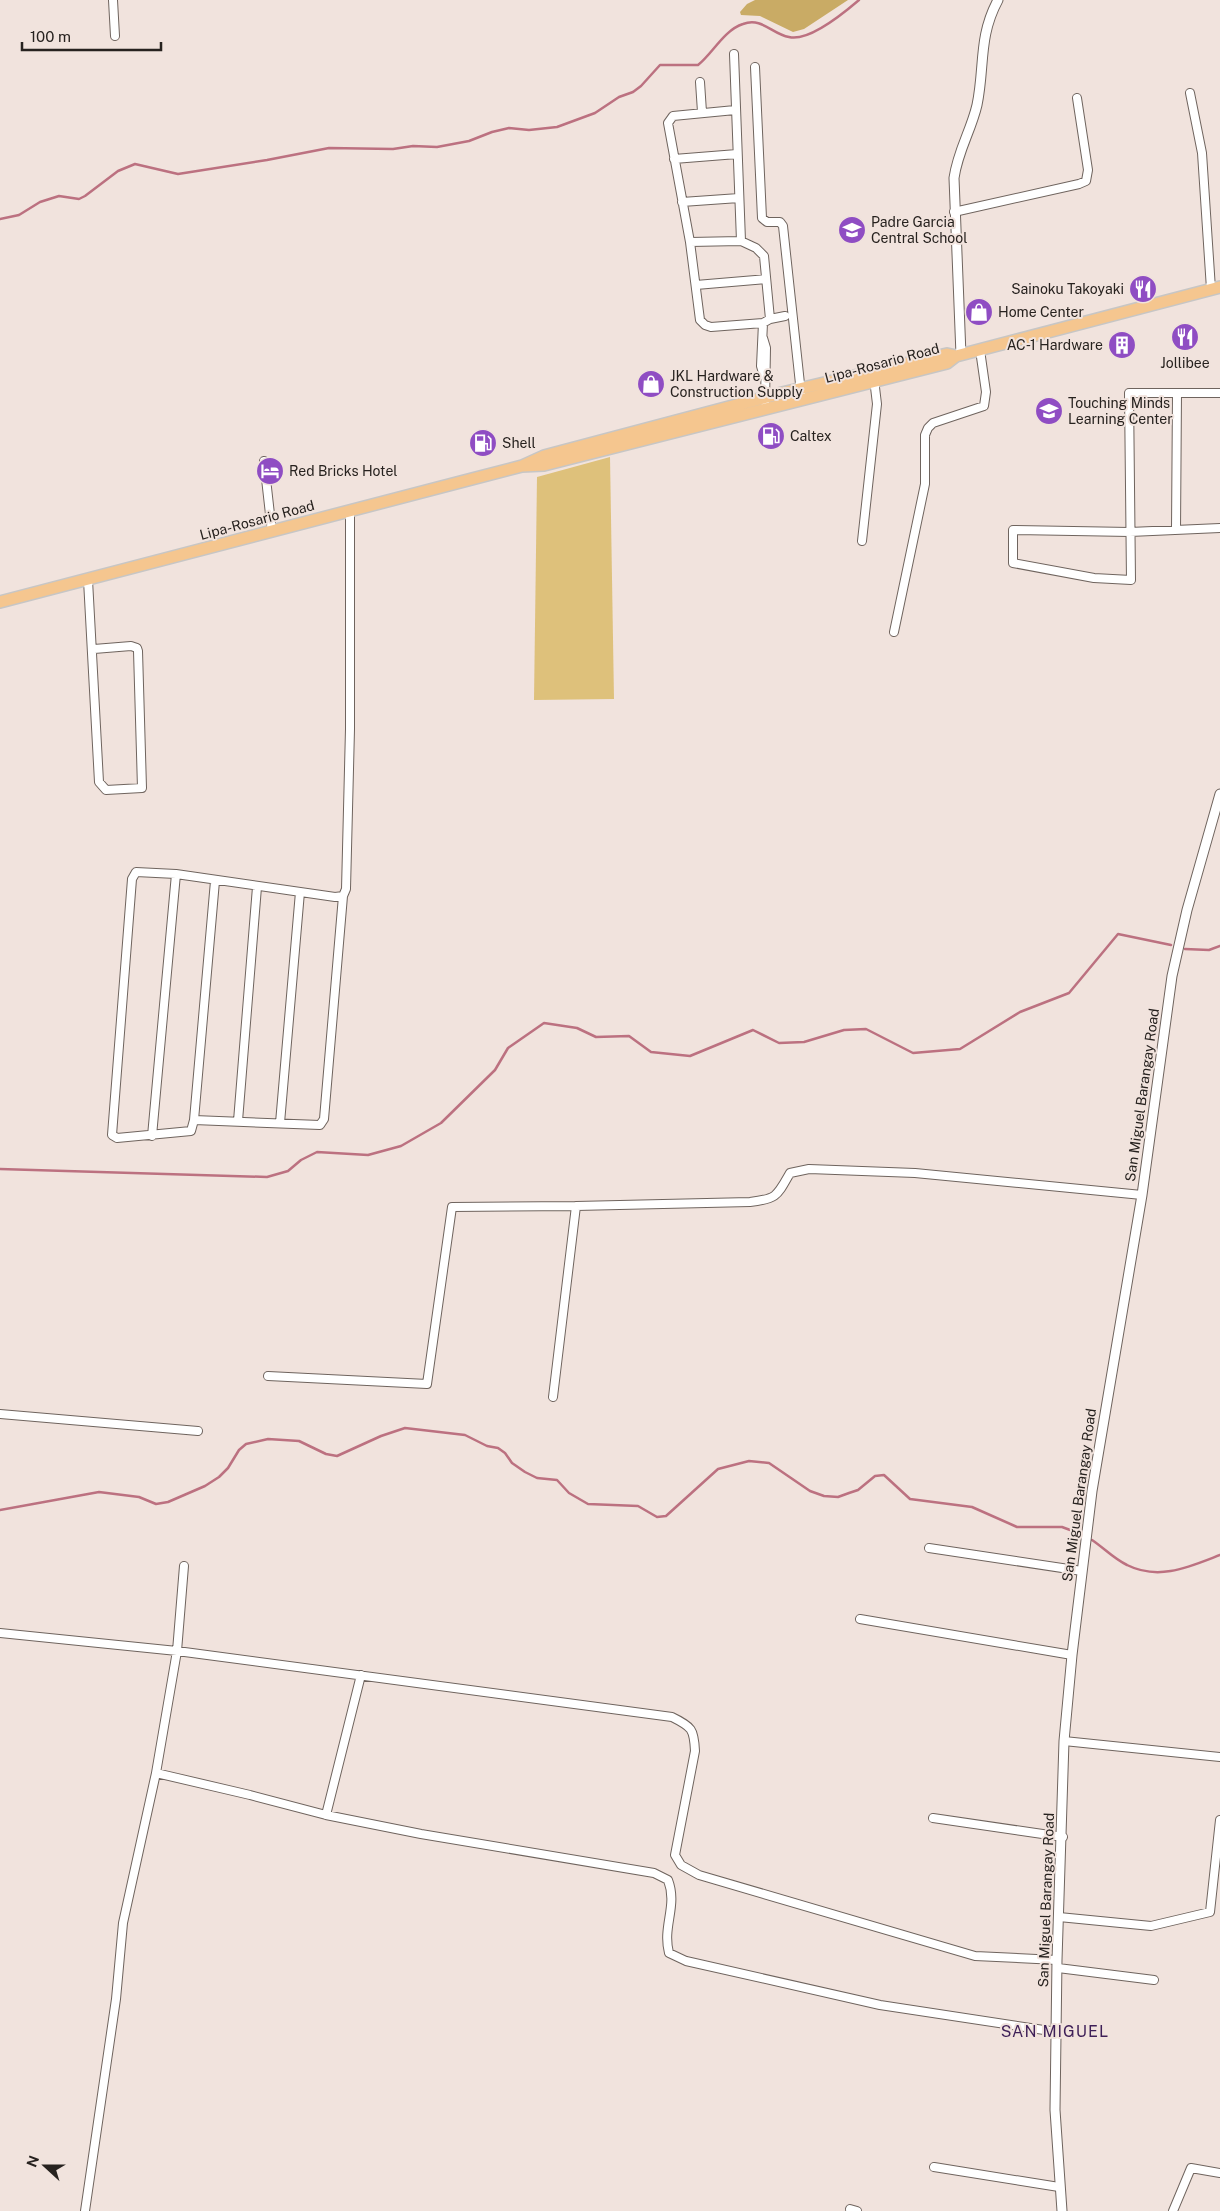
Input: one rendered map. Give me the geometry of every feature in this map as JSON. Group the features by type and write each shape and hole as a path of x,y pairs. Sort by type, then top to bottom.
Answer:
{"main road":[{"name":"Lipa-Rosario Road","path":"0,602 522,466 544,456 874,377 947,363 959,355 1216,288"}],"street":[{"path":"113,0 115,36"},
{"path":"959,355 954,178 957,158 977,104 985,35 998,0"},
{"path":"734,54 741,241"},
{"path":"755,67 762,218 767,222 780,222 783,226 801,394"},
{"path":"700,82 702,112"},
{"path":"1190,93 1202,153 1216,288"},
{"path":"954,212 1084,182 1088,170 1077,98"},
{"path":"735,110 673,116 668,123 690,242 700,320 705,325 711,327 766,321 786,316"},
{"path":"674,159 738,154"},
{"path":"682,202 739,198"},
{"path":"690,242 741,241 762,252 766,279 766,321 761,366 764,376 766,404"},
{"path":"696,285 766,279"},
{"path":"894,632 924,484 925,435 933,423 984,406 986,392 980,350"},
{"path":"862,541 877,404 874,377"},
{"path":"1220,393 1129,392 1130,532 1131,580 1094,578 1013,564 1013,530 1130,532 1220,527"},
{"path":"1176,530 1177,393"},
{"path":"264,461 272,532"},
{"path":"194,1120 320,1125 324,1119 343,896 346,889 350,729 350,511"},
{"path":"88,580 94,650 99,782 106,790 142,788 137,648 132,646 94,650"},
{"name":"San Miguel Barangay Road","path":"1062,2211 1055,2110 1057,1964 1064,1741 1072,1655 1094,1481 1142,1196 1177,948 1220,794"},
{"path":"216,881 194,1120 191,1131 117,1138 112,1135 111,1128 132,879 136,872 176,874 257,887 343,896"},
{"path":"152,1136 176,874"},
{"path":"238,1121 257,887"},
{"path":"280,1123 300,892"},
{"path":"268,1376 427,1384 452,1208 772,1200 782,1188 790,1173 809,1169 915,1173 1142,1196"},
{"path":"553,1397 576,1206"},
{"path":"0,1414 198,1431"},
{"path":"929,1548 1082,1571"},
{"path":"85,2211 116,1999 123,1922 156,1773 177,1651 184,1566"},
{"path":"860,1618 1072,1655"},
{"path":"0,1633 177,1651 672,1717 688,1725 694,1736 695,1751 675,1855 681,1865 699,1875 975,1956 1057,1964 1154,1980"},
{"path":"326,1815 361,1676"},
{"path":"1064,1741 1220,1757"},
{"path":"156,1773 250,1794 326,1815 421,1834 654,1873 668,1880 673,1893 666,1940 670,1953 686,1961 880,2005 1056,2032"},
{"path":"933,1818 1062,1836"},
{"path":"1059,1917 1151,1926 1210,1912 1220,1820"},
{"path":"934,2166 1059,2187"},
{"path":"1173,2211 1191,2168 1220,2173"}],"shaded area":[{"path":"755,0 848,0 804,29 793,32 760,16 741,15 740,12 747,4"},
{"path":"610,457 614,699 534,700 537,477"}],"waterway":[{"path":"0,219 19,215 40,202 59,196 79,199 118,171 135,164 178,174 329,148 393,149 413,146 437,147 469,141 509,128 529,130 557,127 595,113 619,97 633,92 660,65 698,65 724,36 743,24 750,22 761,24 783,35 797,37 816,31 845,12 859,0"},
{"path":"0,1169 267,1177 288,1171 301,1160 317,1152 368,1155 401,1146 441,1123 495,1070 508,1048 544,1023 577,1028 596,1037 629,1036 651,1052 690,1056 753,1030 779,1043 804,1042 844,1030 866,1029 913,1053 960,1049 1020,1012 1069,993 1118,934 1171,945"},
{"path":"1185,949 1209,950 1220,946"},
{"path":"0,1510 99,1492 139,1497 156,1504 168,1502 205,1486 219,1477 228,1468 239,1450 246,1444 268,1439 299,1441 326,1454 337,1456 381,1436 405,1428 465,1435 487,1446 498,1448 505,1453 512,1463 537,1478 557,1480 569,1493 588,1504 638,1506 657,1517 666,1516 718,1469 749,1461 769,1463 810,1491 824,1496 838,1497 858,1490 875,1476 884,1475 910,1499 972,1507 1017,1527 1062,1527 1081,1534"},
{"path":"1092,1540 1122,1563 1139,1570 1151,1572 1185,1568 1220,1555"}],"place":[{"name":"Padre Garcia Central School","path":"852,230"},
{"name":"Sainoku Takoyaki","path":"1143,289"},
{"name":"Home Center","path":"979,312"},
{"name":"Jollibee","path":"1185,337"},
{"name":"AC-1 Hardware","path":"1122,345"},
{"name":"JKL Hardware & Construction Supply","path":"651,384"},
{"name":"Touching Minds Learning Center","path":"1049,411"},
{"name":"Caltex","path":"771,436"},
{"name":"Shell","path":"483,443"},
{"name":"Red Bricks Hotel","path":"270,471"}],"district":[{"name":"SAN MIGUEL","path":"1055,2031"}]}
